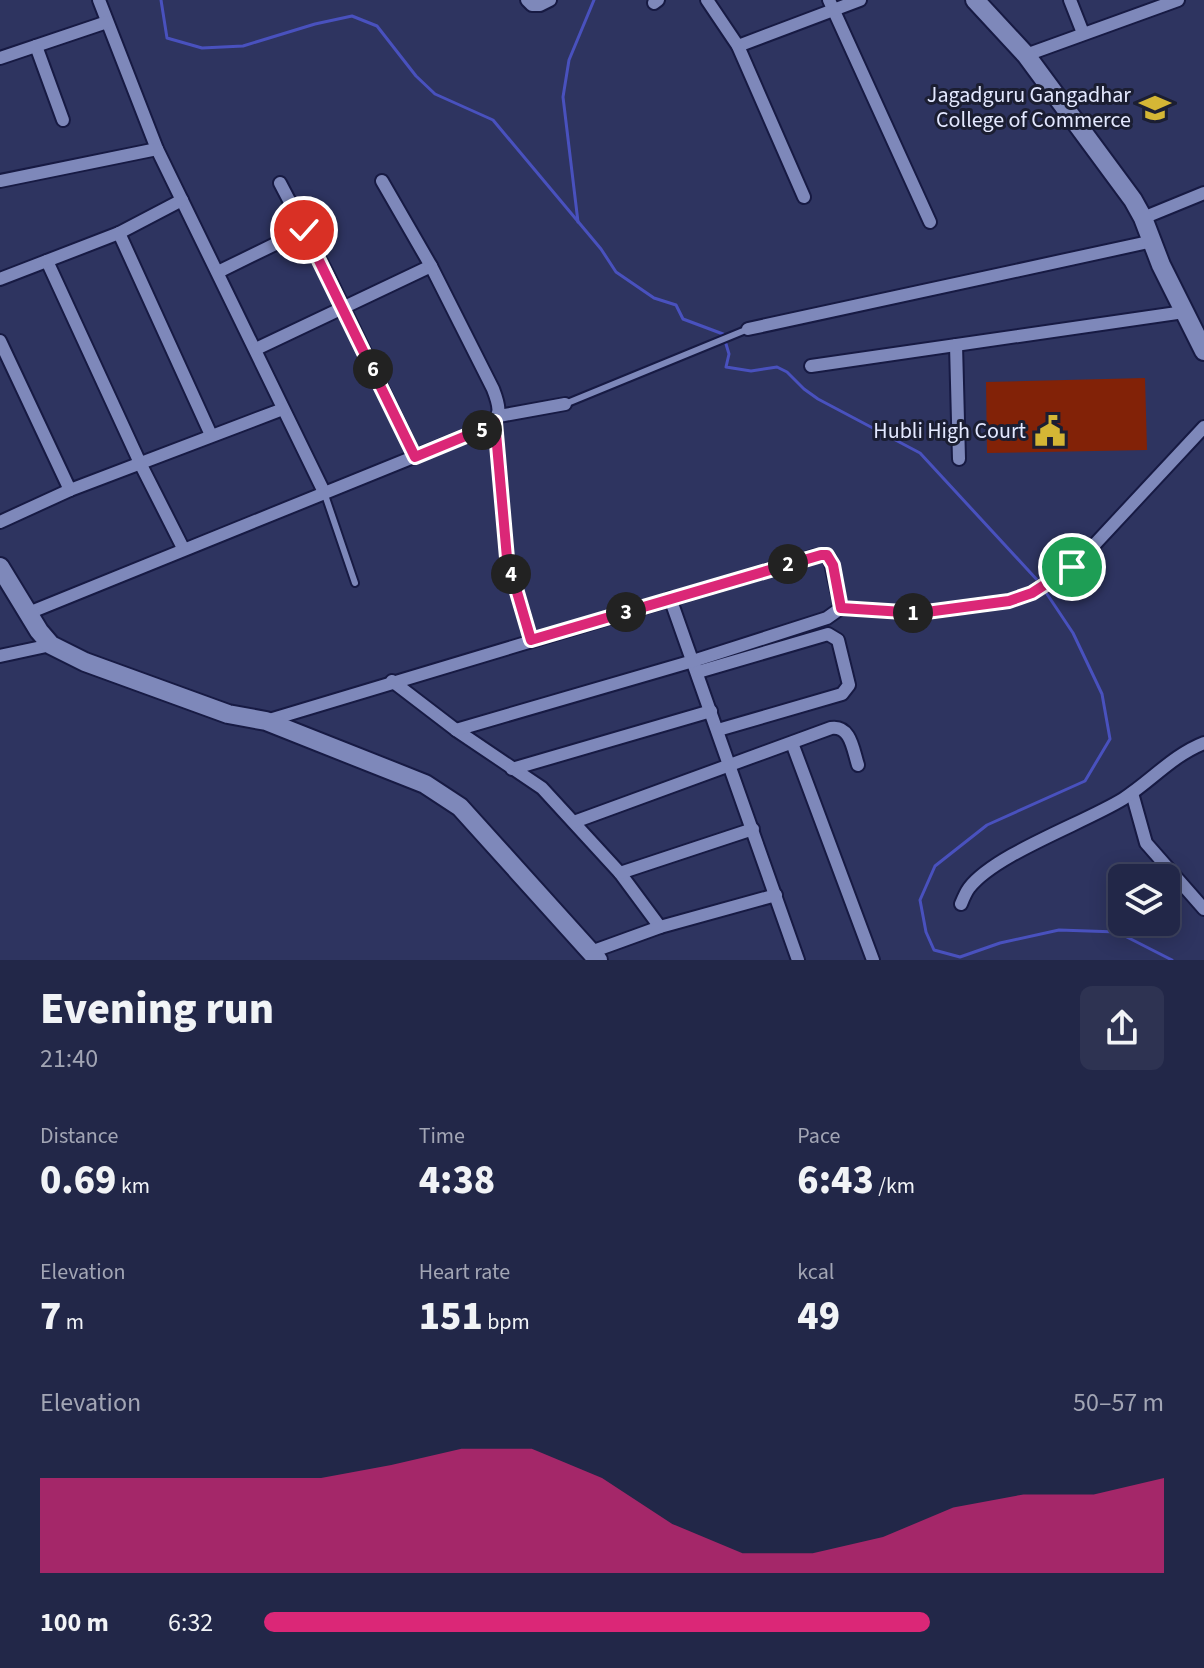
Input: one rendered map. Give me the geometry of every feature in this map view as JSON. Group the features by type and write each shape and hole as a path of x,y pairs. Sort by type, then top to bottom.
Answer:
{"street":[{"path":"99,0 157,149 324,492"},
{"path":"527,0 532,5 540,5 550,0"},
{"path":"707,0 738,46 804,197"},
{"path":"738,46 831,5 860,0"},
{"path":"975,0 1026,55 1143,218 1161,265 1204,351"},
{"path":"1070,0 1083,33"},
{"path":"1026,55 1163,2 1178,0"},
{"path":"831,5 930,222"},
{"path":"0,58 107,22"},
{"path":"36,46 63,120"},
{"path":"0,181 157,149"},
{"path":"382,181 431,266 500,407 497,419 507,558 531,640"},
{"path":"280,183 415,457"},
{"path":"1143,218 1204,193"},
{"path":"0,279 119,233 182,200"},
{"path":"218,272 304,230"},
{"path":"119,233 211,435"},
{"path":"748,329 1153,241"},
{"path":"47,261 140,463 183,548"},
{"path":"256,349 431,266"},
{"path":"811,366 1184,312"},
{"path":"0,341 70,490"},
{"path":"956,345 959,459"},
{"path":"26,614 183,548 415,457 485,428 497,419 565,404"},
{"path":"0,522 70,490 283,409"},
{"path":"696,666 827,618 841,608 919,613 1009,601 1032,593 1072,567 1204,427"},
{"path":"266,721 821,555 827,555 833,565 841,608"},
{"path":"0,567 26,614 51,645 85,662 195,703 228,714 266,721 425,784 460,807 595,956 660,927 776,895"},
{"path":"670,598 798,960"},
{"path":"456,730 828,634 838,640 848,691 718,730"},
{"path":"0,656 51,645"},
{"path":"392,681 456,730 542,788 620,873 660,927"},
{"path":"512,769 711,711"},
{"path":"574,822 839,727 849,737 858,765"},
{"path":"792,743 873,960"},
{"path":"961,904 968,889 1000,864 1132,793 1176,758 1204,743"},
{"path":"1132,793 1146,843 1204,909"},
{"path":"620,873 753,829"}],"lane":[{"path":"565,404 748,329"},
{"path":"324,492 355,583"}],"building":[{"path":"1145,378 1147,450 987,453 986,382"}],"waterway":[{"path":"161,0 167,38 202,48 243,46 352,16 377,26 416,76 435,94 493,120 601,249 616,272 654,298 676,305 683,319 723,334 729,354 726,367 751,371 777,367 818,399 920,453 1039,582"},
{"path":"578,222 563,97 569,60 594,0"},
{"path":"1043,588 1073,633 1102,694 1110,739 1085,781 987,825 935,866 920,900 926,932 934,950 960,957 1000,943 1059,930 1117,932 1172,960"}],"place":[{"name":"Jagadguru Gangadhar College of Commerce","path":"1155,108"},
{"name":"Hubli High Court","path":"1050,431"}],"route":[{"path":"304,230 415,457 495,422 507,558 531,640 821,555 827,555 833,565 841,608 900,613 1022,598 1072,567"}]}
